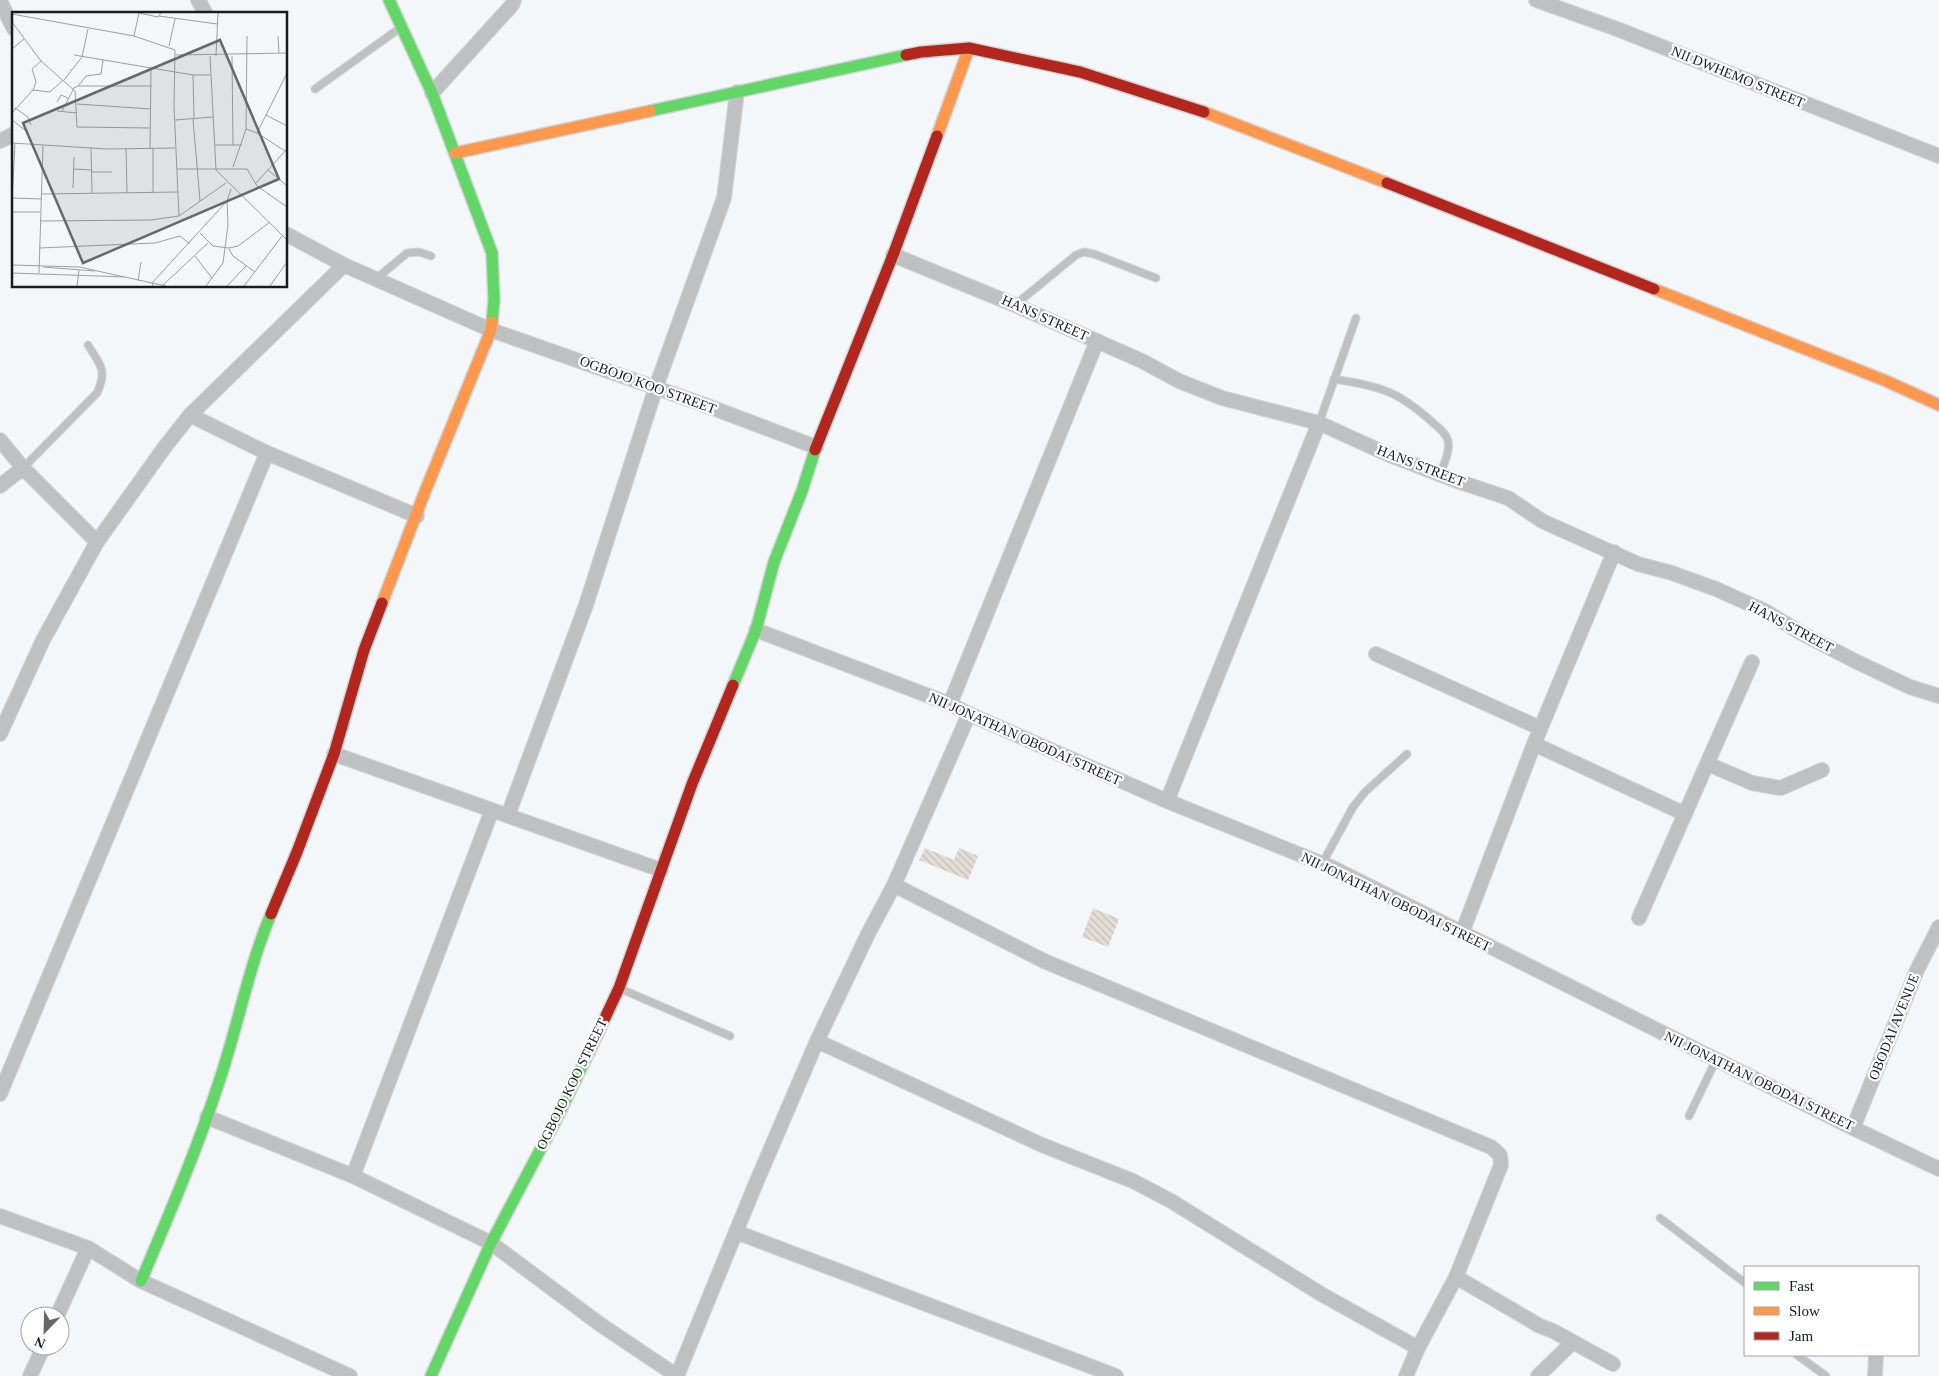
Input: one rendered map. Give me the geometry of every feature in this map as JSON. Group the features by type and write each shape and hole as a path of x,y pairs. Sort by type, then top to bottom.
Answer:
{"street":[{"path":"198,0 205,12"},
{"path":"141,1281 180,1189 207,1117 220,1080 257,948 298,852 334,754 364,650 491,330 494,300 492,253 432,93 389,0"},
{"name":"NII DWHEMO STREET","path":"1536,0 1617,29 1939,156"},
{"path":"0,1 12,25"},
{"path":"432,93 516,2"},
{"path":"455,153 921,52 968,48 1080,72 1217,116 1886,381 1939,405"},
{"path":"756,630 774,562 802,491 816,447 893,255 968,48"},
{"path":"508,816 586,606 656,387 724,198 737,92"},
{"path":"0,141 12,135"},
{"name":"OGBOJO KOO STREET","path":"288,235 344,265 491,330 656,387 816,447"},
{"name":"HANS STREET","path":"893,255 1015,304 1222,398 1318,423 1386,454 1508,498 1542,521 1638,564 1672,573 1724,592 1765,611 1801,633 1855,661 1910,687 1939,696"},
{"path":"0,734 44,640 97,542 164,448 190,415 344,265"},
{"path":"950,704 1097,342"},
{"path":"190,415 267,453 416,516"},
{"path":"1167,801 1318,423"},
{"path":"0,440 23,468 97,542"},
{"path":"0,1094 267,453"},
{"path":"0,486 23,468"},
{"path":"1462,933 1540,728 1614,552"},
{"name":"OGBOJO KOO STREET","path":"432,1376 491,1243 557,1118 619,988 692,784 756,630"},
{"name":"NII JONATHAN OBODAI STREET","path":"756,630 950,704 968,714 1167,801 1322,864 1939,1169"},
{"path":"1376,654 1540,728"},
{"path":"1639,918 1752,662"},
{"path":"207,1117 353,1176 491,1243 602,1325 677,1376 817,1041 868,934 894,885 968,714"},
{"path":"1534,744 1685,814"},
{"path":"334,754 661,870"},
{"path":"1708,764 1752,783 1781,788 1822,770"},
{"path":"353,1176 492,810"},
{"path":"894,885 1044,960 1491,1147 1500,1155 1501,1165 1456,1276 1418,1348 1406,1376"},
{"name":"OBODAI AVENUE","path":"1853,1128 1917,970 1939,927"},
{"path":"817,1041 1042,1146 1133,1181 1171,1201 1321,1294 1418,1348"},
{"path":"0,1216 88,1248 141,1281 350,1376"},
{"path":"736,1232 1116,1376"},
{"path":"62,1306 88,1248"},
{"path":"1456,1276 1540,1326 1613,1364"},
{"path":"1538,1376 1573,1342"},
{"path":"30,1376 39,1356"},
{"path":"1875,1376 1876,1356"}],"lane":[{"path":"315,89 402,27"},
{"path":"376,279 407,253 419,252 431,256"},
{"path":"1015,304 1076,255 1084,252 1094,254 1156,278"},
{"path":"1318,423 1356,318"},
{"path":"23,468 98,393 104,380 102,369 88,345"},
{"path":"1334,379 1376,386 1395,393 1419,410 1445,434 1448,442 1448,452 1440,474"},
{"path":"1322,864 1353,807 1365,792 1407,754"},
{"path":"619,988 730,1036"},
{"path":"1689,1116 1716,1060"},
{"path":"1660,1218 1744,1282"},
{"path":"1798,1356 1826,1376"}],"building":[{"path":"925,848 954,860 959,848 978,856 968,880 919,860"},
{"path":"1093,908 1119,919 1108,947 1082,937"}],"traffic: fast":[{"path":"389,0 432,93 492,253 494,300 492,322"},
{"path":"650,111 906,55"},
{"path":"733,685 756,630 774,562 802,491 815,450"},
{"path":"141,1281 182,1182 210,1107 226,1061 249,977 271,914"},
{"path":"431,1376 491,1243 557,1118 589,1052"}],"traffic: slow":[{"path":"937,136 969,48"},
{"path":"455,153 650,111"},
{"path":"1204,112 1387,183"},
{"path":"1654,289 1886,381 1939,405"},
{"path":"382,603 491,330 492,322"}],"traffic: jam":[{"path":"906,55 969,48 1080,72 1204,112"},
{"path":"815,450 893,255 937,136"},
{"path":"1387,183 1654,289"},
{"path":"271,914 334,754 364,650 382,603"},
{"path":"589,1052 619,988 692,784 733,685"}]}
